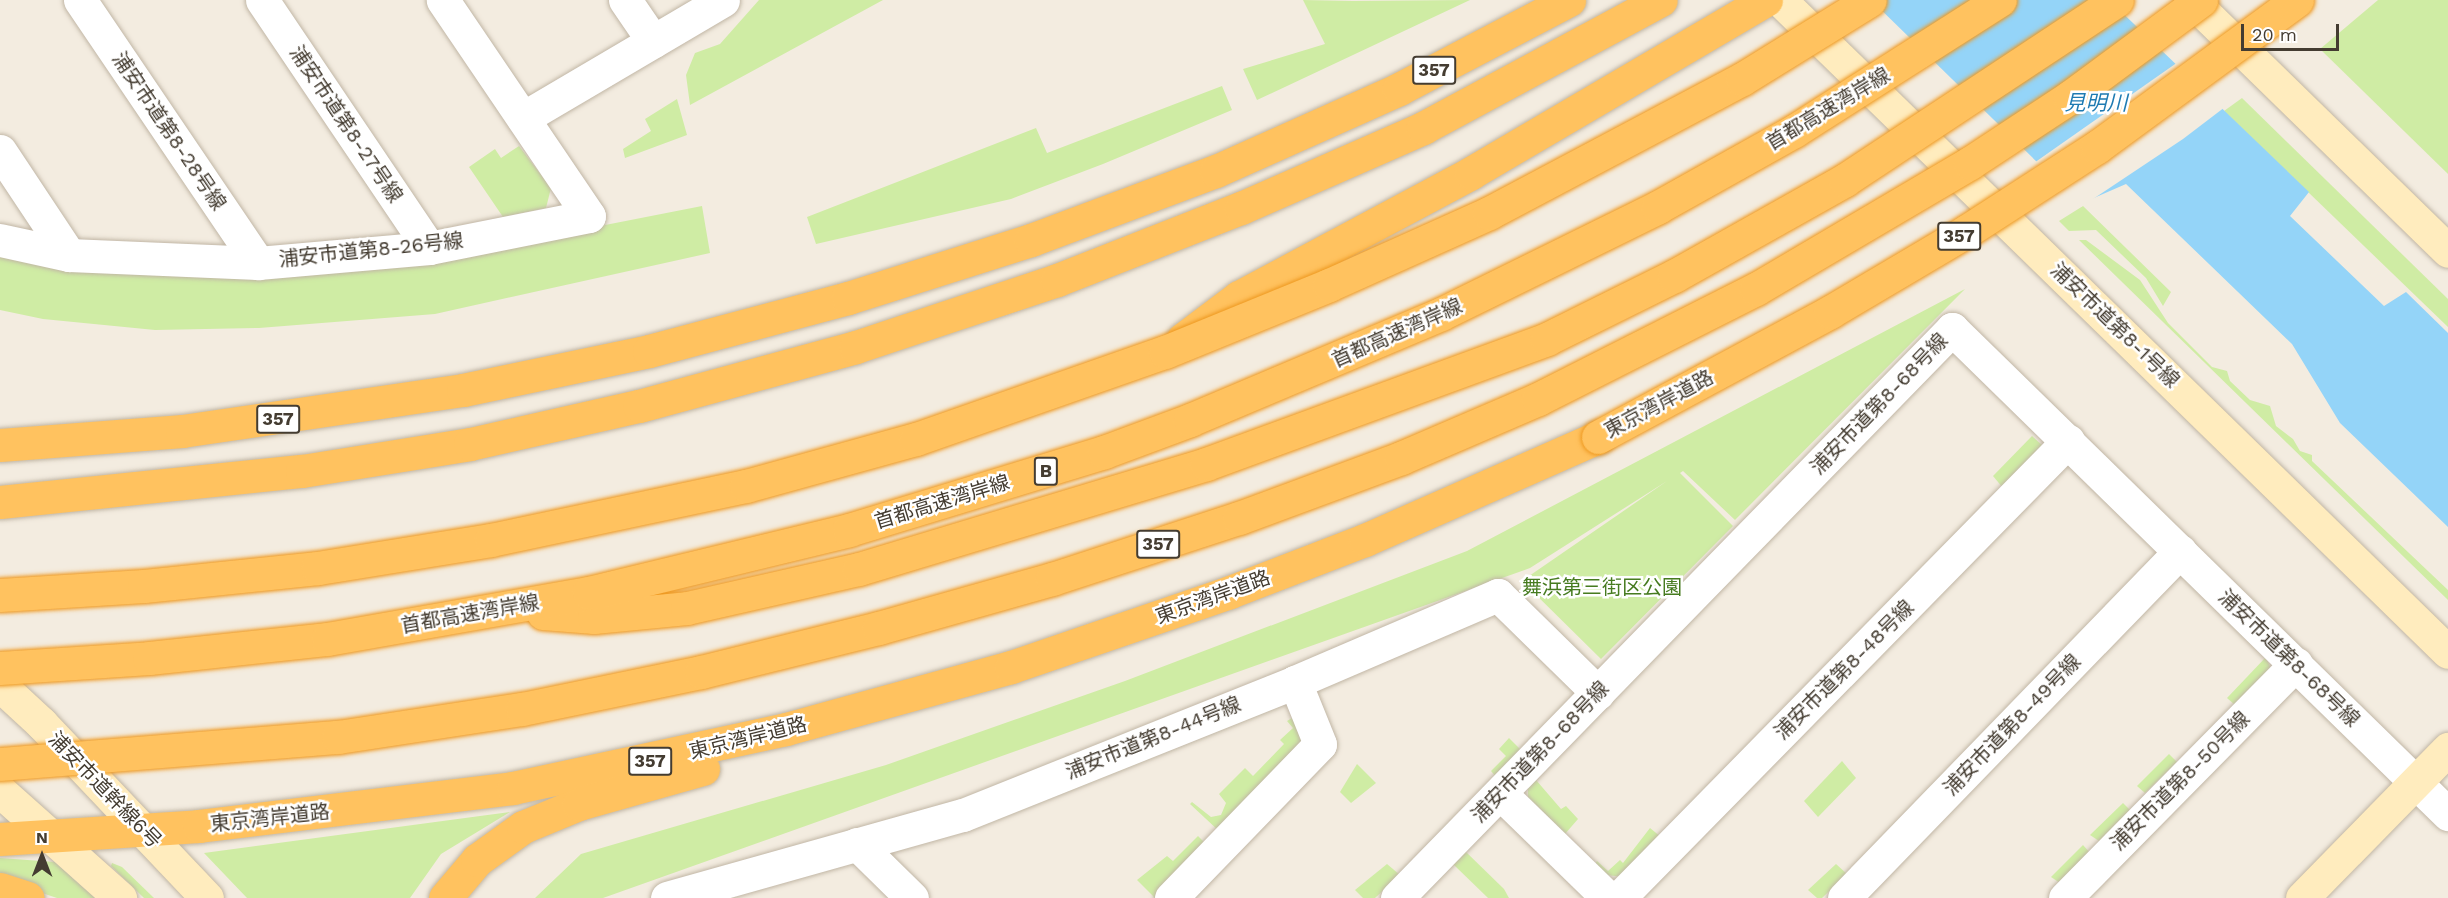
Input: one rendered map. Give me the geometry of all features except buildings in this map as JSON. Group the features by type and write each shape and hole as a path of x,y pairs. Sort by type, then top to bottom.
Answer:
{"highway":[{"name":"357","path":"0,445 88,440 285,418 463,390 649,351 938,271 1127,206 1297,136 1569,0"},
{"name":"357","path":"0,502 302,471 470,444 639,406 856,347 1057,280 1241,208 1423,128 1661,0"},
{"path":"1165,352 1248,292 1471,173 1766,0"},
{"path":"0,595 318,568 491,540 662,505 916,439 1165,352 1340,280 1555,182 1742,79 1870,0"},
{"name":"首都高速湾岸線","path":"0,668 149,658 328,639 503,609 677,574 849,530 1031,476 1190,420 1441,314 1658,207 1794,131 2000,0"},
{"path":"503,609 594,617 687,608 859,569 1206,465 1547,339 1674,276 1845,180 2117,0"},
{"name":"357","path":"0,764 338,737 522,709 701,672 879,628 1052,579 1239,518 1401,458 1538,399 1756,289 1970,163 2070,97 2201,0"},
{"name":"東京湾岸道路","path":"0,839 145,830 513,788 786,729 1011,667 1230,592 1385,532 1598,436 1830,312 1966,231 2097,147 2297,0"},
{"path":"445,898 477,860 523,827 579,804 710,766 786,729"},
{"path":"0,889 28,898"}],"street":[{"name":"浦安市道第8-28号線","path":"80,0 258,263"},
{"name":"浦安市道第8-27号線","path":"262,0 429,248"},
{"name":"浦安市道第8-26号線","path":"0,240 69,255 258,263 429,248 589,216 443,0"},
{"path":"625,0 653,41"},
{"path":"523,118 723,0"},
{"name":"浦安市道第8-1号線","path":"1780,0 2448,652"},
{"path":"2191,0 2448,251"},
{"path":"0,151 69,255"},
{"name":"浦安市道第8-68号線","path":"1397,898 1501,794 1952,329 2448,814"},
{"name":"浦安市道第8-48号線","path":"1619,898 2068,441"},
{"name":"浦安市道第8-49号線","path":"1844,898 2180,551"},
{"name":"浦安市道第8-44号線","path":"673,897 963,815 1295,682 1498,595 1598,693"},
{"name":"浦安市道第8-50号線","path":"2065,898 2296,664"},
{"path":"1172,898 1320,744 1295,682"},
{"name":"浦安市道幹線6号","path":"0,685 145,830 207,898"},
{"path":"2302,898 2448,749"},
{"path":"0,790 120,898"},
{"path":"1501,794 1608,898"},
{"path":"858,844 912,898"}],"green space":[{"path":"759,0 883,0 690,105 686,75 695,53 720,44"},
{"path":"1303,0 1470,0 1257,100 1243,69 1325,44"},
{"path":"2378,0 2448,0 2448,174 2320,49"},
{"path":"1222,86 1232,110 1103,164 1011,199 816,244 807,217 1036,128 1047,153"},
{"path":"2242,98 2448,299 2448,327 2224,111"},
{"path":"677,99 687,135 625,158 623,149 651,131 645,119"},
{"path":"519,146 551,188 546,208 503,217 469,167 495,149 501,158"},
{"path":"702,206 710,253 435,314 259,328 155,330 43,319 0,310 0,255 69,268 595,227"},
{"path":"2083,206 2171,292 2163,306 2146,278 2096,230 2069,231 2059,221"},
{"path":"2079,240 2086,240 2140,280 2168,323 2212,367 2227,371 2230,381 2250,400 2270,406 2276,426 2293,439 2300,451 2312,455 2312,461 2448,590 2448,600"},
{"name":"舞浜第三街区公園","path":"1965,289 1735,520 1683,471 1680,473 1733,526 1601,659 1522,581 1667,481 1530,568 603,898 535,898 581,854 886,765 1125,681 1467,551"},
{"path":"2032,436 2044,447 2003,488 1993,476"},
{"path":"2266,657 2271,669 2235,705 2227,698"},
{"path":"1297,715 1304,734 1300,748 1220,832 1190,804 1192,802 1211,817 1221,815 1226,803 1219,794 1245,768 1253,776 1284,744 1280,740 1293,728 1287,721"},
{"path":"1509,738 1522,751 1497,778 1491,771 1506,756 1499,749"},
{"path":"2169,754 2177,762 2145,793 2137,786"},
{"path":"1842,761 1856,778 1818,817 1804,801"},
{"path":"1357,764 1376,783 1351,803 1340,792"},
{"path":"1536,780 1561,809 1566,806 1578,819 1565,834 1528,797 1528,787"},
{"path":"2123,803 2131,811 2099,841 2090,835"},
{"path":"510,812 441,854 410,898 247,898 204,853"},
{"path":"1650,828 1661,837 1624,877 1606,875 1595,864 1597,861 1608,871 1620,860 1623,863"},
{"path":"1198,836 1207,845 1155,898 1137,880 1167,856 1173,861"},
{"path":"2083,845 2091,854 2060,883 2051,877"},
{"path":"1465,851 1504,889 1509,898 1488,898 1452,863"},
{"path":"0,858 55,862 95,898 57,898 0,879"},
{"path":"112,863 122,867 154,898 144,898 111,866"},
{"path":"1387,864 1400,875 1375,898 1363,898 1355,890"},
{"path":"1836,864 1847,874 1822,898 1817,898 1808,890"}],"water":[{"name":"見明川","path":"1871,0 2109,0 2309,192 2290,216 2384,306 2406,292 2448,333 2448,527 2340,423 2292,344 2126,184 2080,204"}],"pier":[{"path":"2178,62 2225,107 2183,139 2081,207 2034,163"}]}
